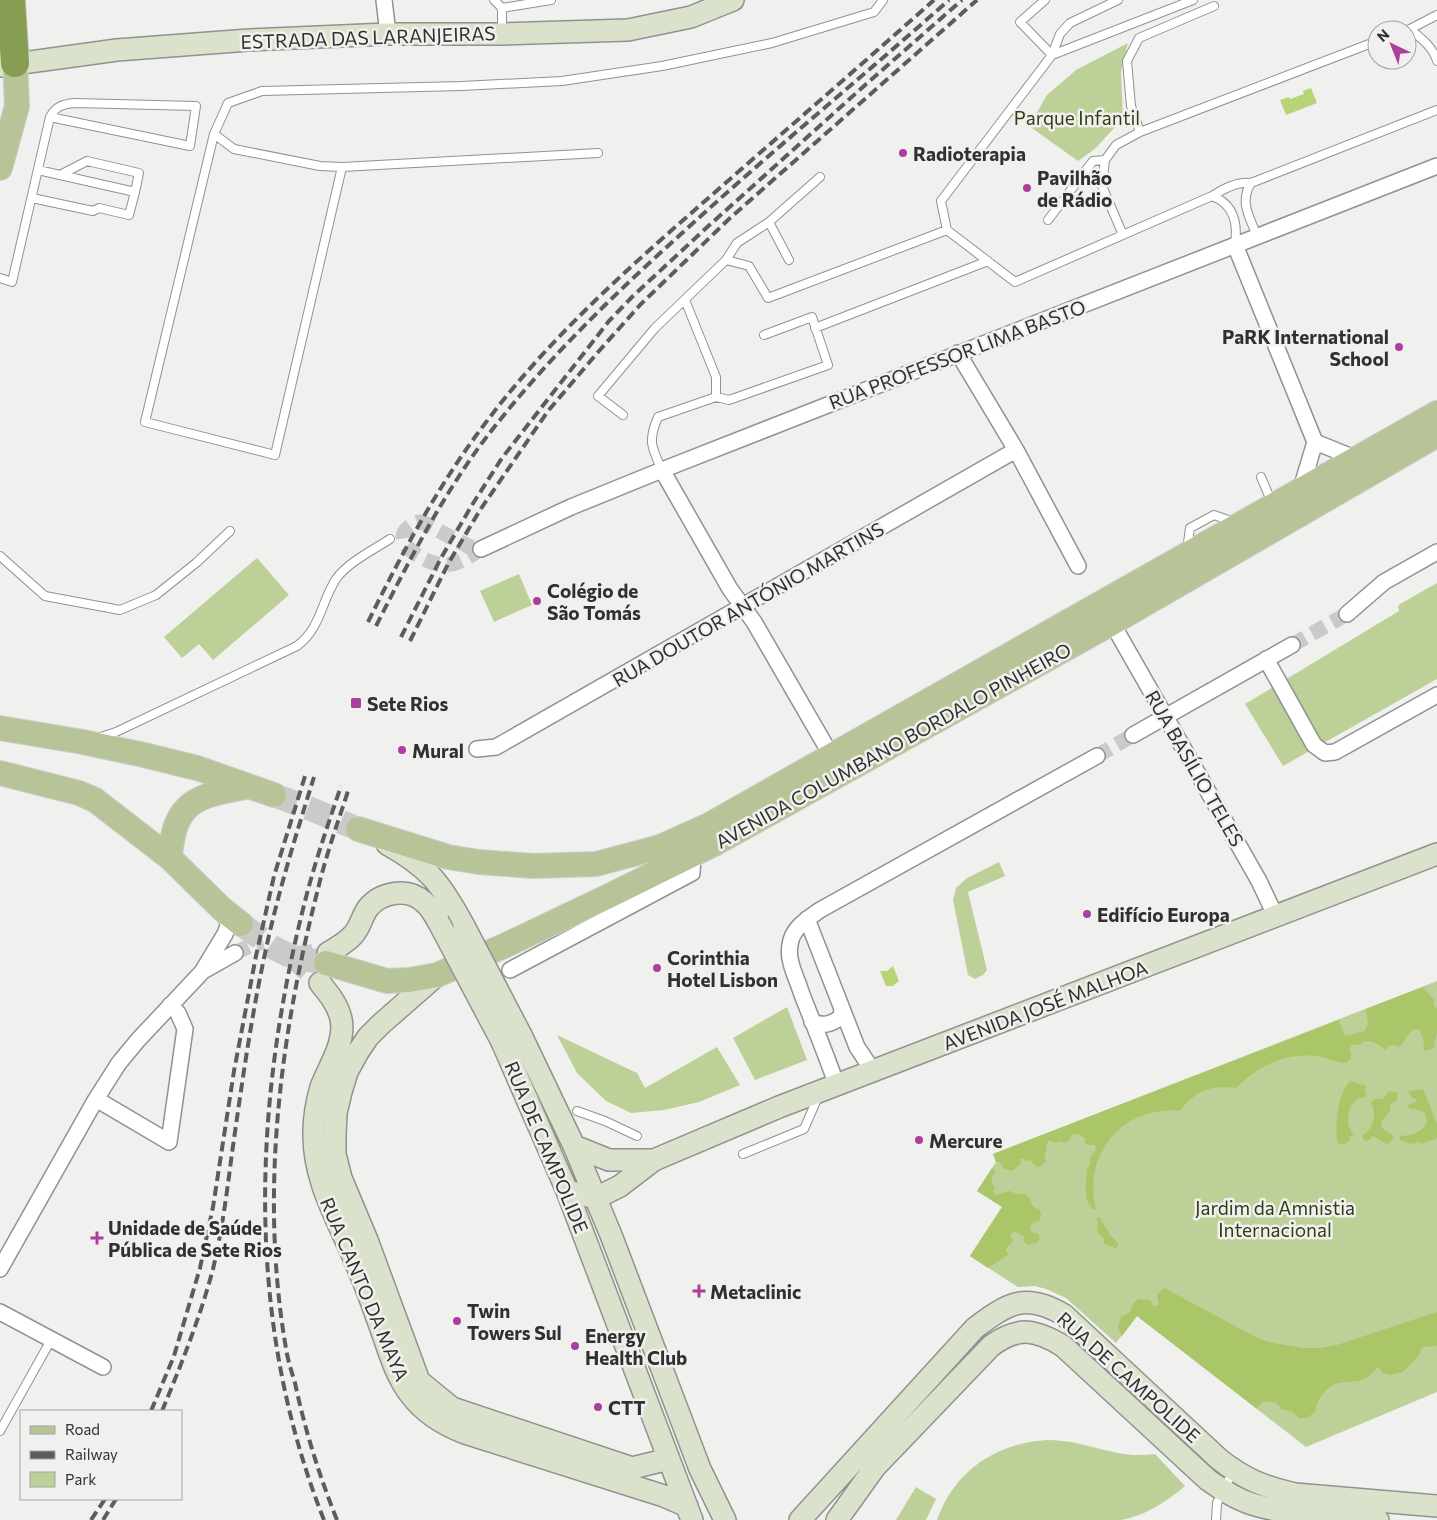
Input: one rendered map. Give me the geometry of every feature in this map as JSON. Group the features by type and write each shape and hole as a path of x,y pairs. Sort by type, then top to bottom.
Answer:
{"highway":[{"path":"8,65 11,0"}],"main road":[{"name":"ESTRADA DAS LARANJEIRAS","path":"8,65 117,50 230,41 388,34 502,34 628,30 691,17 733,0"},
{"path":"0,168 17,106 8,65"},
{"path":"0,115 5,145"},
{"name":"AVENIDA COLUMBANO BORDALO PINHEIRO","path":"324,967 387,982 437,975 504,946 693,855 1106,613 1367,464 1437,413"},
{"name":"AVENIDA COLUMBANO BORDALO PINHEIRO","path":"365,832 448,857 479,862 534,866 596,864 660,847 708,825 830,755 912,711 1106,613 1186,555 1300,492 1437,435"},
{"path":"0,728 83,742 197,768 274,795"},
{"path":"0,773 70,791 96,800 170,858 222,909 241,924"},
{"path":"170,858 174,829 184,811 194,800 212,793 247,786"},
{"name":"RUA DE CAMPOLIDE","path":"365,832 407,855 433,877 446,893 464,926 511,1038 689,1513"},
{"name":"AVENIDA JOSÉ MALHOA","path":"596,1198 620,1186 654,1160 779,1107 1437,854"},
{"name":"RUA DE CAMPOLIDE","path":"324,967 353,935 366,910 382,896 398,893 416,896 423,901 438,921 511,1038 574,1146 713,1497 725,1520"},
{"name":"RUA CANTO DA MAYA","path":"324,967 338,1010 342,1030 340,1042 321,1088 316,1106 314,1131 315,1160 324,1191 357,1267 395,1368 410,1394 423,1408 450,1427 659,1494 689,1513"},
{"name":"RUA CANTO DA MAYA","path":"437,975 381,1024 368,1037 358,1052 341,1092 336,1113 335,1135 335,1154 341,1178 367,1240 419,1381 452,1408 632,1468 669,1459"},
{"name":"AVENIDA JOSÉ MALHOA","path":"574,1146 609,1160 654,1160"},
{"path":"567,1191 596,1198"},
{"name":"RUA DE CAMPOLIDE","path":"800,1517 975,1328 1004,1307 1017,1303 1032,1302 1050,1307 1064,1315 1220,1459 1233,1470 1255,1482 1295,1494 1437,1506"},
{"name":"RUA DE CAMPOLIDE","path":"837,1520 876,1467 930,1407 990,1346 1014,1332 1030,1332 1047,1336 1063,1346 1208,1480 1223,1490 1251,1504 1274,1510 1378,1520"},
{"name":"RUA DE CAMPOLIDE","path":"713,1497 726,1513 736,1520"}],"street":[{"path":"384,0 388,34"},
{"name":"RUA PROFESSOR LIMA BASTO","path":"481,549 540,521 662,470 1437,166"},
{"path":"1235,245 1315,442 1300,492"},
{"path":"958,353 1016,450 1078,566"},
{"path":"1315,442 1367,464"},
{"name":"RUA DOUTOR ANTÓNIO MARTINS","path":"476,749 496,747 1016,450"},
{"path":"662,470 730,589 754,622 830,755"},
{"path":"1347,614 1384,582 1437,552"},
{"name":"RUA BASÍLIO TELES","path":"1106,613 1259,881 1275,915"},
{"path":"1133,735 1164,717 1269,664 1292,645"},
{"path":"1269,664 1314,745 1324,754 1335,752 1437,696"},
{"path":"828,1089 828,1060 790,963 789,949 795,931 820,910 1097,756"},
{"path":"510,970 692,873 693,855"},
{"path":"0,1269 96,1099 119,1063 202,972 226,934 228,917 222,909"},
{"path":"807,919 857,1046 873,1071"},
{"path":"202,972 235,953"},
{"path":"96,1099 169,1142 185,1028 178,1013 170,1005"},
{"path":"812,1022 822,1025 832,1024 841,1018 842,1009"},
{"path":"0,1312 103,1367"}],"lane":[{"path":"384,0 390,0"},
{"path":"494,0 502,8 502,34"},
{"path":"502,8 550,0"},
{"path":"342,167 275,455 145,422 214,134 228,103 262,91 461,86 562,81 662,66 772,43 874,12 883,0"},
{"path":"1045,0 1020,22 1052,55"},
{"path":"1118,0 1070,23 1060,34 1052,55 941,201 947,230 1015,282 1212,196 1222,189 1243,182 1250,183 1437,110"},
{"path":"1052,55 1193,0"},
{"path":"1140,132 1131,106 1127,61 1140,38 1214,6"},
{"path":"1417,25 1437,15"},
{"path":"1417,36 1424,40 1436,55"},
{"path":"1123,235 1102,186 1105,160 1116,144 1140,132 1367,46"},
{"path":"0,278 12,282 50,117 58,106 75,103 196,106 190,146 50,117"},
{"path":"214,134 234,149 320,166 342,167 598,153"},
{"path":"1048,220 1093,161 1105,160"},
{"path":"32,198 93,211 99,208 130,215 139,173 87,161 60,175"},
{"path":"38,170 135,192"},
{"path":"622,415 598,396 655,328 726,260 737,243 769,222 820,177"},
{"path":"1250,183 1244,200 1257,236"},
{"path":"1212,196 1222,200 1232,215 1236,235 1235,245"},
{"path":"769,222 789,260"},
{"path":"726,260 749,266 768,298 947,230"},
{"path":"815,328 988,261"},
{"path":"685,300 716,377 716,397"},
{"path":"662,470 653,449 651,432 658,416 716,397 729,400 828,365 812,317 764,335"},
{"path":"1261,476 1273,507"},
{"path":"0,556 45,596 120,610 156,595 196,563 230,531"},
{"path":"83,742 116,732 297,646 312,632 333,586 343,570 390,539"},
{"path":"743,1154 804,1129 828,1089"},
{"path":"577,1111 605,1121 637,1136"},
{"path":"0,1431 52,1340"},
{"path":"1216,1520 1217,1503 1233,1470"}],"green space":[{"name":"Parque Infantil","path":"1128,43 1121,72 1123,118 1096,148 1078,161 1029,126 1047,95 1076,70"},
{"path":"257,558 289,595 213,660 199,644 182,658 164,637"},
{"path":"519,574 532,605 494,622 480,591"},
{"path":"1437,583 1437,679 1283,766 1245,704 1399,611 1398,606 1400,604"},
{"path":"999,862 1005,876 968,892 987,970 983,975 975,979 968,975 953,900 956,888 967,878"},
{"name":"Jardim da Amnistia Internacional","path":"1437,981 1437,1392 1306,1447 1137,1316 1116,1343 1066,1298 1035,1286 1018,1287 970,1256 1002,1207 977,1191 996,1162 993,1154"},
{"path":"787,1007 807,1060 755,1080 733,1038"},
{"path":"557,1035 637,1073 645,1088 717,1047 740,1085 699,1102 664,1110 631,1113 606,1101 577,1073"},
{"path":"1048,1440 1076,1443 1127,1454 1155,1454 1185,1486 1155,1508 1121,1520 937,1520 945,1502 955,1487 980,1462 995,1453 1011,1447 1029,1442"},
{"path":"916,1487 936,1499 926,1520 896,1520"}],"shaded area":[{"path":"1311,88 1317,103 1286,115 1280,100 1304,94 1303,91"},
{"path":"893,966 899,981 893,986 886,986 880,971 887,971"},
{"path":"1423,987 1434,1000 1434,1006 1437,1008 1435,1048 1426,1051 1423,1049 1424,1041 1420,1031 1416,1029 1398,1047 1395,1045 1389,1046 1385,1050 1376,1043 1367,1041 1360,1045 1352,1045 1349,1050 1351,1059 1346,1063 1316,1056 1282,1059 1253,1073 1236,1088 1219,1087 1204,1090 1191,1098 1180,1111 1159,1111 1141,1116 1125,1125 1111,1137 1101,1152 1095,1170 1093,1189 1096,1209 1094,1210 1087,1201 1086,1184 1087,1168 1090,1165 1090,1158 1096,1149 1095,1145 1087,1145 1085,1138 1077,1134 1071,1135 1069,1141 1065,1143 1061,1141 1056,1143 1048,1141 1044,1158 1046,1160 1043,1165 1038,1167 1030,1160 1026,1161 1022,1158 1020,1159 1021,1163 1011,1171 1003,1168 1000,1162 996,1162 993,1154 1339,1020 1345,1036 1365,1031 1368,1024 1366,1009"},
{"path":"1350,1081 1367,1086 1365,1090 1367,1097 1360,1098 1352,1105 1348,1121 1354,1135 1350,1136 1349,1141 1344,1145 1337,1143 1337,1119 1339,1102 1345,1087"},
{"path":"1423,1089 1437,1124 1437,1138 1422,1144 1400,1140 1400,1136 1416,1133 1427,1122 1425,1113 1409,1108 1408,1105 1416,1102 1416,1099 1412,1098 1408,1091"},
{"path":"1389,1091 1397,1093 1397,1100 1390,1105 1390,1112 1383,1119 1381,1125 1388,1133 1393,1135 1393,1138 1388,1145 1373,1136 1365,1141 1362,1136 1372,1125 1374,1116 1371,1102 1376,1099 1383,1099"},
{"path":"992,1168 996,1173 992,1176 992,1182 995,1188 993,1192 996,1195 1010,1191 1016,1194 1025,1194 1034,1207 1039,1209 1041,1214 1040,1221 1034,1222 1030,1227 1031,1232 1038,1234 1040,1238 1038,1242 1028,1245 1024,1241 1024,1236 1014,1231 1010,1234 1013,1242 1007,1247 1006,1251 1009,1254 988,1268 970,1256 1002,1207 977,1191"},
{"path":"1099,1216 1110,1235 1119,1244 1116,1248 1104,1244 1104,1239 1097,1231 1098,1222 1096,1219"},
{"path":"1164,1288 1268,1342 1302,1348 1320,1348 1337,1345 1437,1312 1437,1346 1422,1347 1419,1355 1403,1372 1389,1375 1383,1373 1378,1367 1362,1380 1331,1386 1319,1399 1315,1412 1307,1418 1299,1418 1293,1412 1281,1409 1274,1402 1263,1402 1256,1408 1137,1316 1122,1336 1118,1328 1121,1317 1130,1312 1134,1302 1139,1299 1150,1300 1154,1307 1159,1305 1157,1295"}],"tunnel":[{"path":"418,522 424,523 468,546 481,549 451,564 438,564 428,561 410,550 403,536 407,528 418,522"},
{"path":"1292,645 1347,614"},
{"path":"1097,756 1133,735"},
{"path":"274,795 358,829"},
{"path":"241,924 274,948 292,957 326,963"},
{"path":"235,953 263,942"},
{"path":"292,957 328,953"},
{"path":"292,957 320,983"}],"railway":[{"path":"368,622 424,516 455,466 490,417 541,356 596,300 654,246 934,0"},
{"path":"376,626 425,532 452,487 482,443 551,360 627,284 713,205 949,0"},
{"path":"401,637 441,558 502,458 609,321 704,230 962,0"},
{"path":"410,641 448,564 480,510 548,411 599,351 640,305 729,219 977,0"},
{"path":"151,1410 174,1356 200,1268 213,1207 234,1071 256,956 274,876 306,773"},
{"path":"162,1410 196,1323 213,1269 222,1226 246,1058 263,963 280,892 314,777"},
{"path":"324,1520 298,1443 280,1364 269,1285 265,1205 268,1125 276,1045 290,965 309,886 341,786"},
{"path":"337,1520 313,1452 287,1354 279,1296 275,1238 274,1179 277,1120 284,1062 304,946 321,876 349,788"},
{"path":"91,1520 104,1500"},
{"path":"103,1520 115,1500"}],"place":[{"name":"Radioterapia","path":"903,153"},
{"name":"Pavilhão de Rádio","path":"1027,188"},
{"name":"PaRK International School","path":"1399,347"},
{"name":"Colégio de São Tomás","path":"537,601"},
{"name":"Sete Rios","path":"356,703"},
{"name":"Mural","path":"402,750"},
{"name":"Edifício Europa","path":"1087,914"},
{"name":"Corinthia Hotel Lisbon","path":"657,968"},
{"name":"Mercure","path":"919,1140"},
{"name":"Unidade de Saúde Pública de Sete Rios","path":"97,1238"},
{"name":"Metaclinic","path":"699,1291"},
{"name":"Twin Towers Sul","path":"457,1321"},
{"name":"Energy Health Club","path":"575,1346"},
{"name":"CTT","path":"598,1407"}]}
